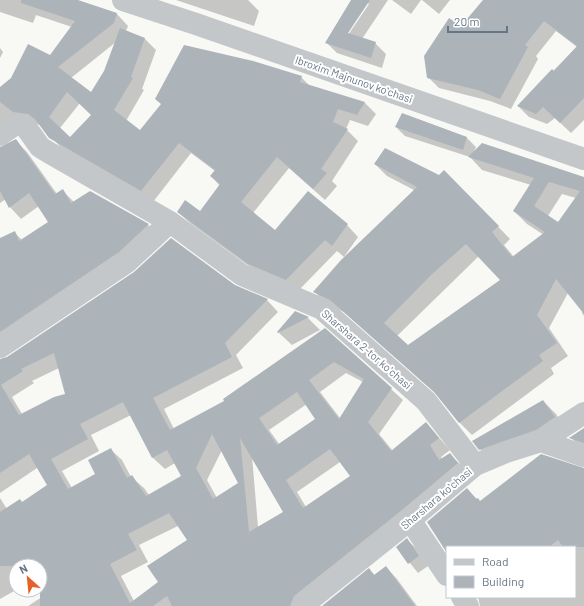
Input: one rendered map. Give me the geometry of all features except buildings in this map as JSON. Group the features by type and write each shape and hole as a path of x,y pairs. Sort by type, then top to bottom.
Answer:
{"street":[{"name":"Ibroxim Majnunov koʻchasi","path":"123,0 196,24 584,160"},
{"name":"Sharshara 2-tor koʻchasi","path":"0,135 16,124 25,126 40,147 170,222 242,275 322,309 426,401 475,465"},
{"path":"0,347 127,262 170,222"},
{"name":"Sharshara koʻchasi","path":"302,606 410,520 475,465 506,452 541,441 584,413"},
{"path":"541,441 584,456"},
{"path":"410,520 446,574"}]}
